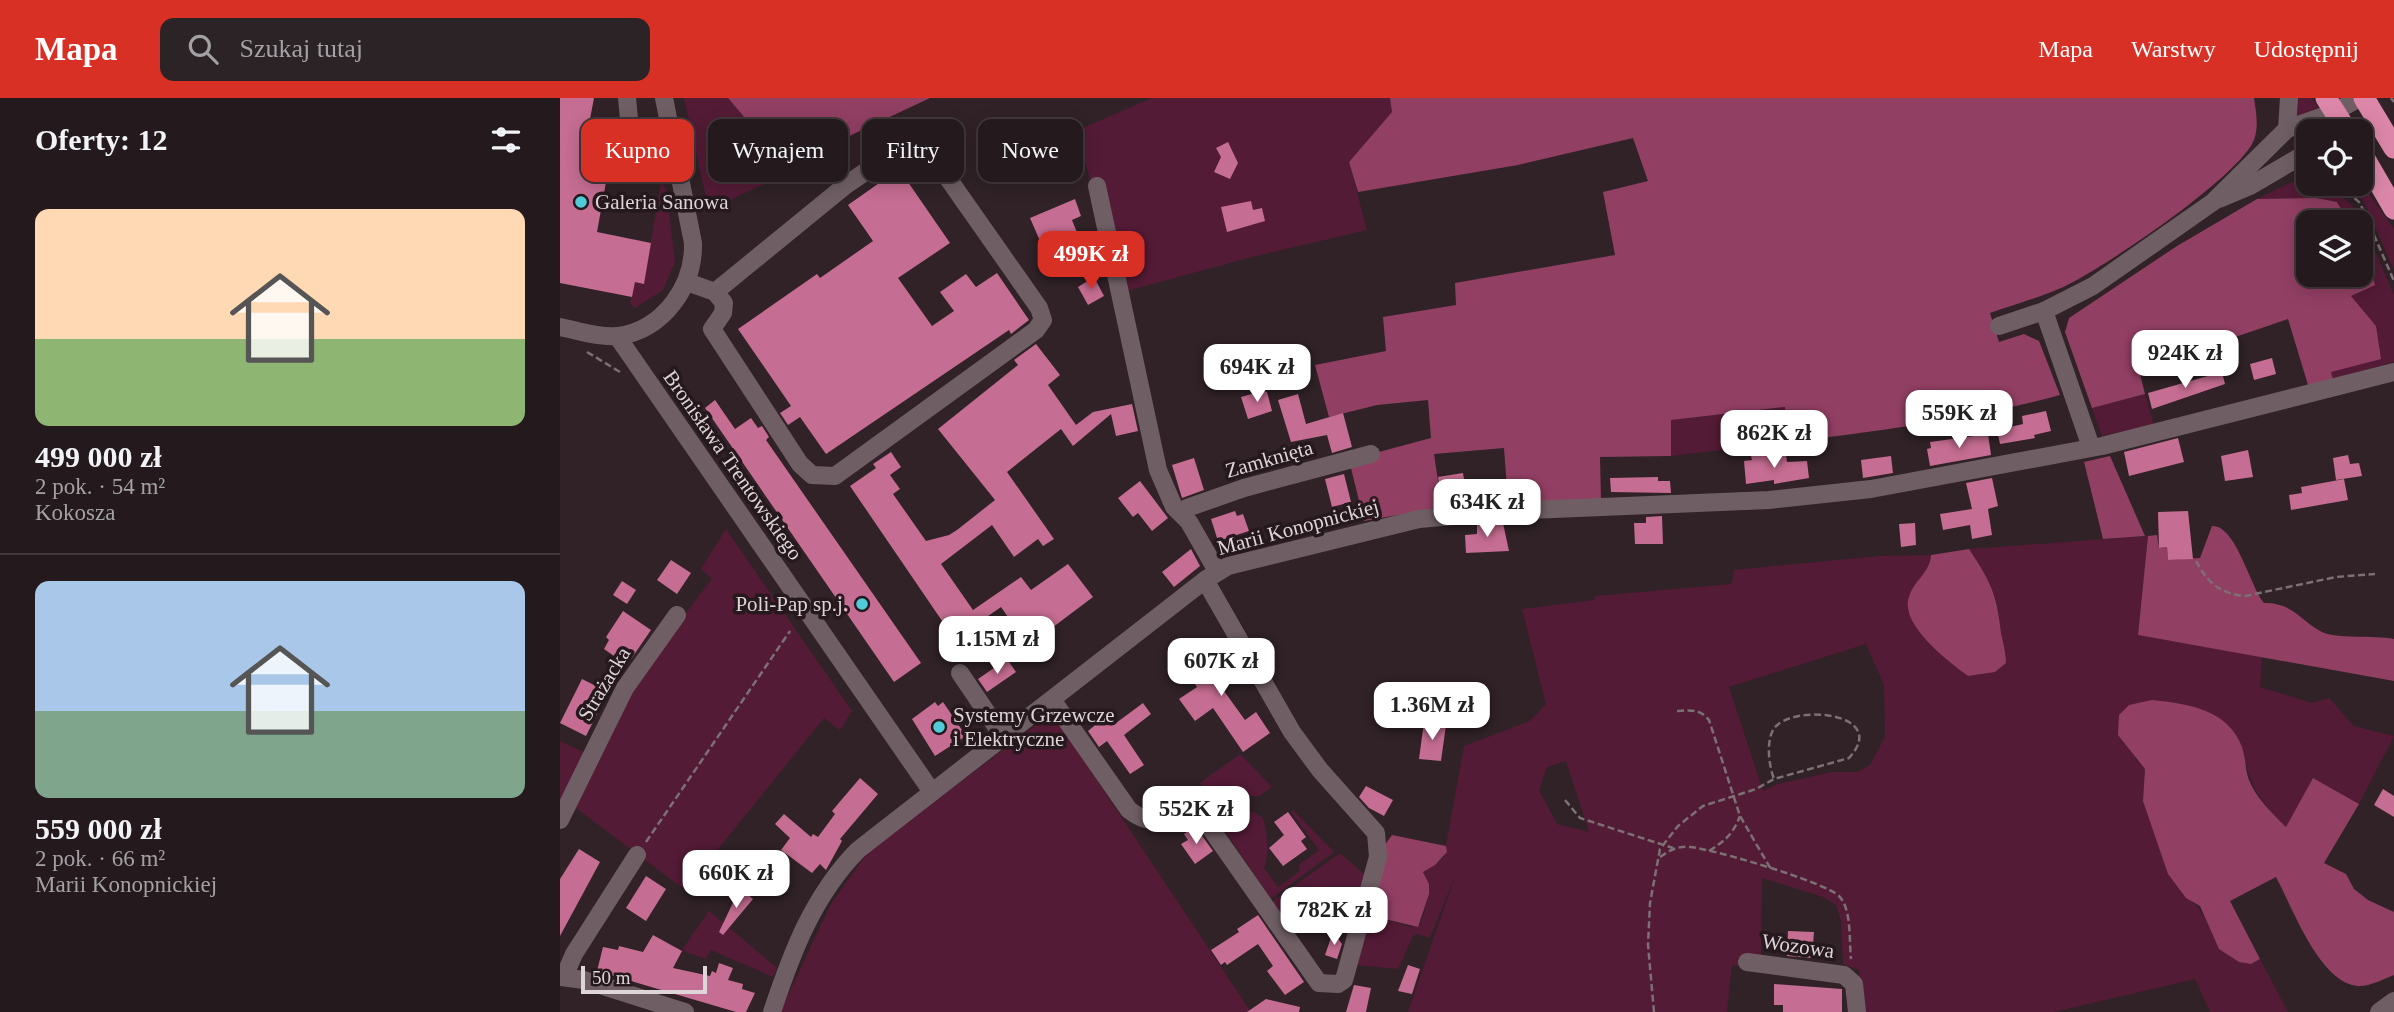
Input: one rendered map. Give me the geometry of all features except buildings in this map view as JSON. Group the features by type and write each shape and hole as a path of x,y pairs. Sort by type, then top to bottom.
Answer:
{"highway":[{"path":"2361,98 2394,148"},
{"path":"2373,179 2394,209"}],"street":[{"path":"627,98 629,119"},
{"path":"664,98 668,119"},
{"path":"2287,130 2288,98"},
{"path":"1999,326 2044,310 2093,286 2213,202 2287,130 2361,98"},
{"path":"687,282 715,292 724,303 723,313 712,329 800,464 806,472 820,477 835,475 908,425 1040,327 1043,320 1039,308 938,164 927,154 915,149 890,155 846,185 715,292"},
{"path":"2213,202 2250,186 2296,160"},
{"path":"560,327 617,336 634,332 670,308 687,282 693,261 693,243 681,182"},
{"path":"1053,701 1129,810 1141,819 1153,821 1187,805 1197,809 1319,983 1338,984 1343,980 1378,857 1376,833 1320,770 1292,732 1182,514 1174,507 1158,470 1097,186"},
{"path":"2044,310 2091,447"},
{"name":"Bronisława Trentowskiego","path":"617,336 932,792"},
{"name":"Marii Konopnickiej","path":"772,1012 792,953 824,888 858,850 1211,576 1228,566 1419,519 1499,512 1769,500 1871,489 2091,447 2394,372"},
{"name":"Zamknięta","path":"1182,514 1187,508 1244,488 1371,454"},
{"name":"Strażacka","path":"560,820 625,688 677,615"},
{"path":"960,673 1004,738"},
{"path":"637,856 562,977 584,980 685,1012"},
{"name":"Wozowa","path":"1746,962 1849,979 1857,1012"},
{"path":"2379,1012 2394,1001"}],"path":[{"path":"2352,196 2360,203 2394,281"},
{"path":"584,351 623,375"},
{"path":"2196,561 2204,576 2230,595 2245,596 2336,577 2375,574"},
{"path":"637,856 790,631"},
{"path":"1677,711 1694,710 1704,713 1709,720 1740,816 1772,871"},
{"path":"1654,1012 1648,945 1650,903 1663,846 1678,826 1703,806 1756,789 1774,779 1849,758 1858,749 1860,736 1854,725 1839,717 1817,715 1792,718 1779,724 1773,730 1770,743 1774,779"},
{"path":"1565,800 1580,818 1663,846 1709,851 1838,894 1845,904 1849,979"},
{"path":"1709,851 1726,841 1740,816"},
{"path":"1659,858 1673,848"}],"shaded area":[{"path":"684,98 728,98 746,119 708,119 708,182 768,182 709,210 694,143 694,119 689,119"},
{"path":"728,98 930,98 885,119 862,119 862,130 848,137 848,119 746,119"},
{"path":"1152,98 1390,98 1392,112 1349,162 1367,230 1248,258 1123,292 1083,155 1083,128"},
{"path":"1390,98 2254,98 2257,124 2254,140 2243,156 2197,199 2166,222 2106,263 2061,288 1990,313 1999,342 2024,334 2039,341 2060,395 1960,418 1789,442 1785,407 1671,420 1671,456 1600,457 1601,500 1508,502 1504,448 1434,454 1442,507 1364,521 1349,460 1431,438 1428,400 1377,405 1329,417 1315,365 1386,351 1383,317 1456,305 1455,283 1615,255 1603,192 1648,181 1633,138 1518,165 1358,192 1349,162 1392,112"},
{"path":"2295,98 2312,98 2318,108 2293,118"},
{"path":"2296,180 2296,196 2342,196 2357,210 2342,210 2337,202 2316,198 2257,199"},
{"path":"661,182 666,189 675,262 663,290 635,308 630,303 635,282 644,283"},
{"path":"2358,196 2370,196 2394,229 2394,270 2373,222 2373,210 2368,210"},
{"path":"2316,198 2337,202 2342,210 2296,210 2296,287 2371,287 2351,296 2376,326 2381,359 2331,372 2333,379 2308,385 2288,319 2139,370 2145,394 2092,408 2065,332 2069,318 2177,246 2257,199"},
{"path":"2373,246 2394,295 2394,362 2333,379 2331,372 2376,326 2351,296 2374,285"},
{"path":"2145,394 2154,425 2102,436 2092,408"},
{"path":"1786,407 1789,442 1671,456 1670,420"},
{"path":"2110,456 2145,536 2103,539 2084,462"},
{"path":"2212,526 2221,528 2235,545 2264,603 2289,609 2329,634 2394,639 2394,681 2138,635 2148,536 2157,535 2159,548 2167,547 2168,560 2200,558"},
{"path":"726,529 852,711 840,730 824,718 685,890 572,805 609,723 654,654 712,579 701,569"},
{"path":"2148,536 2138,635 2262,657 2260,687 2312,703 2329,698 2354,726 2394,736 2359,804 2313,778 2286,827 2269,809 2252,783 2243,749 2134,757 2145,769 2143,801 2186,897 2203,914 2218,944 2226,952 2251,964 2260,959 2288,1012 2210,1012 2195,979 2054,1012 1864,1012 1859,970 1843,964 1841,920 1836,905 1823,897 1762,878 1761,959 1744,967 1732,965 1727,1012 1408,1012 1456,874 1430,938 1418,934 1413,936 1398,969 1356,965 1368,915 1411,927 1421,923 1429,894 1429,884 1423,872 1444,857 1464,746 1530,721 1546,704 1522,609 1595,600 1595,596 1732,584 1734,570 1879,556 1931,555 1907,610 1943,657 1968,676 1995,672 2006,663 1994,594 1969,549","holes":["1866,644 1884,685 1885,737 1870,765 1857,772 1832,772 1778,784 1763,791 1729,687","1566,761 1589,832 1557,824 1539,790 1547,767"]},
{"path":"1969,549 1993,594 2006,663 1995,672 1968,676 1949,662 1918,630 1908,608 1911,591 1928,567 1931,555"},
{"path":"2152,700 2193,707 2217,716 2227,724 2242,747 2252,787 2286,827 2313,778 2359,804 2324,863 2346,874 2354,889 2368,900 2394,912 2394,975 2358,986 2344,982 2331,972 2308,941 2276,877 2230,901 2260,959 2251,964 2239,962 2219,949 2200,906 2186,898 2168,874 2143,801 2145,769 2118,735 2119,715 2129,705"},
{"path":"1048,716 1056,719 1251,1012 780,1012 831,904 868,852"},
{"path":"560,741 585,753 560,805"},
{"path":"1240,754 1272,787 1259,796 1219,795 1212,785 1205,790 1200,783"},
{"path":"1222,807 1251,811 1262,817 1267,843 1264,868 1278,887 1300,871 1299,865 1319,850 1291,812 1293,810 1334,852 1271,899 1210,809"},
{"path":"1392,835 1446,846 1447,852 1435,865 1423,872 1429,884 1429,894 1418,927 1368,915 1384,846"},
{"path":"1340,853 1367,877 1360,900 1341,891 1309,923 1305,917 1288,929 1270,903"},
{"path":"709,911 777,968 773,977 711,950 706,959 682,950"}],"place":[{"name":"Galeria Sanowa","path":"581,202"},
{"name":"Poli-Pap sp.j.","path":"862,604"},
{"name":"Systemy Grzewcze i Elektryczne","path":"939,727"}]}
